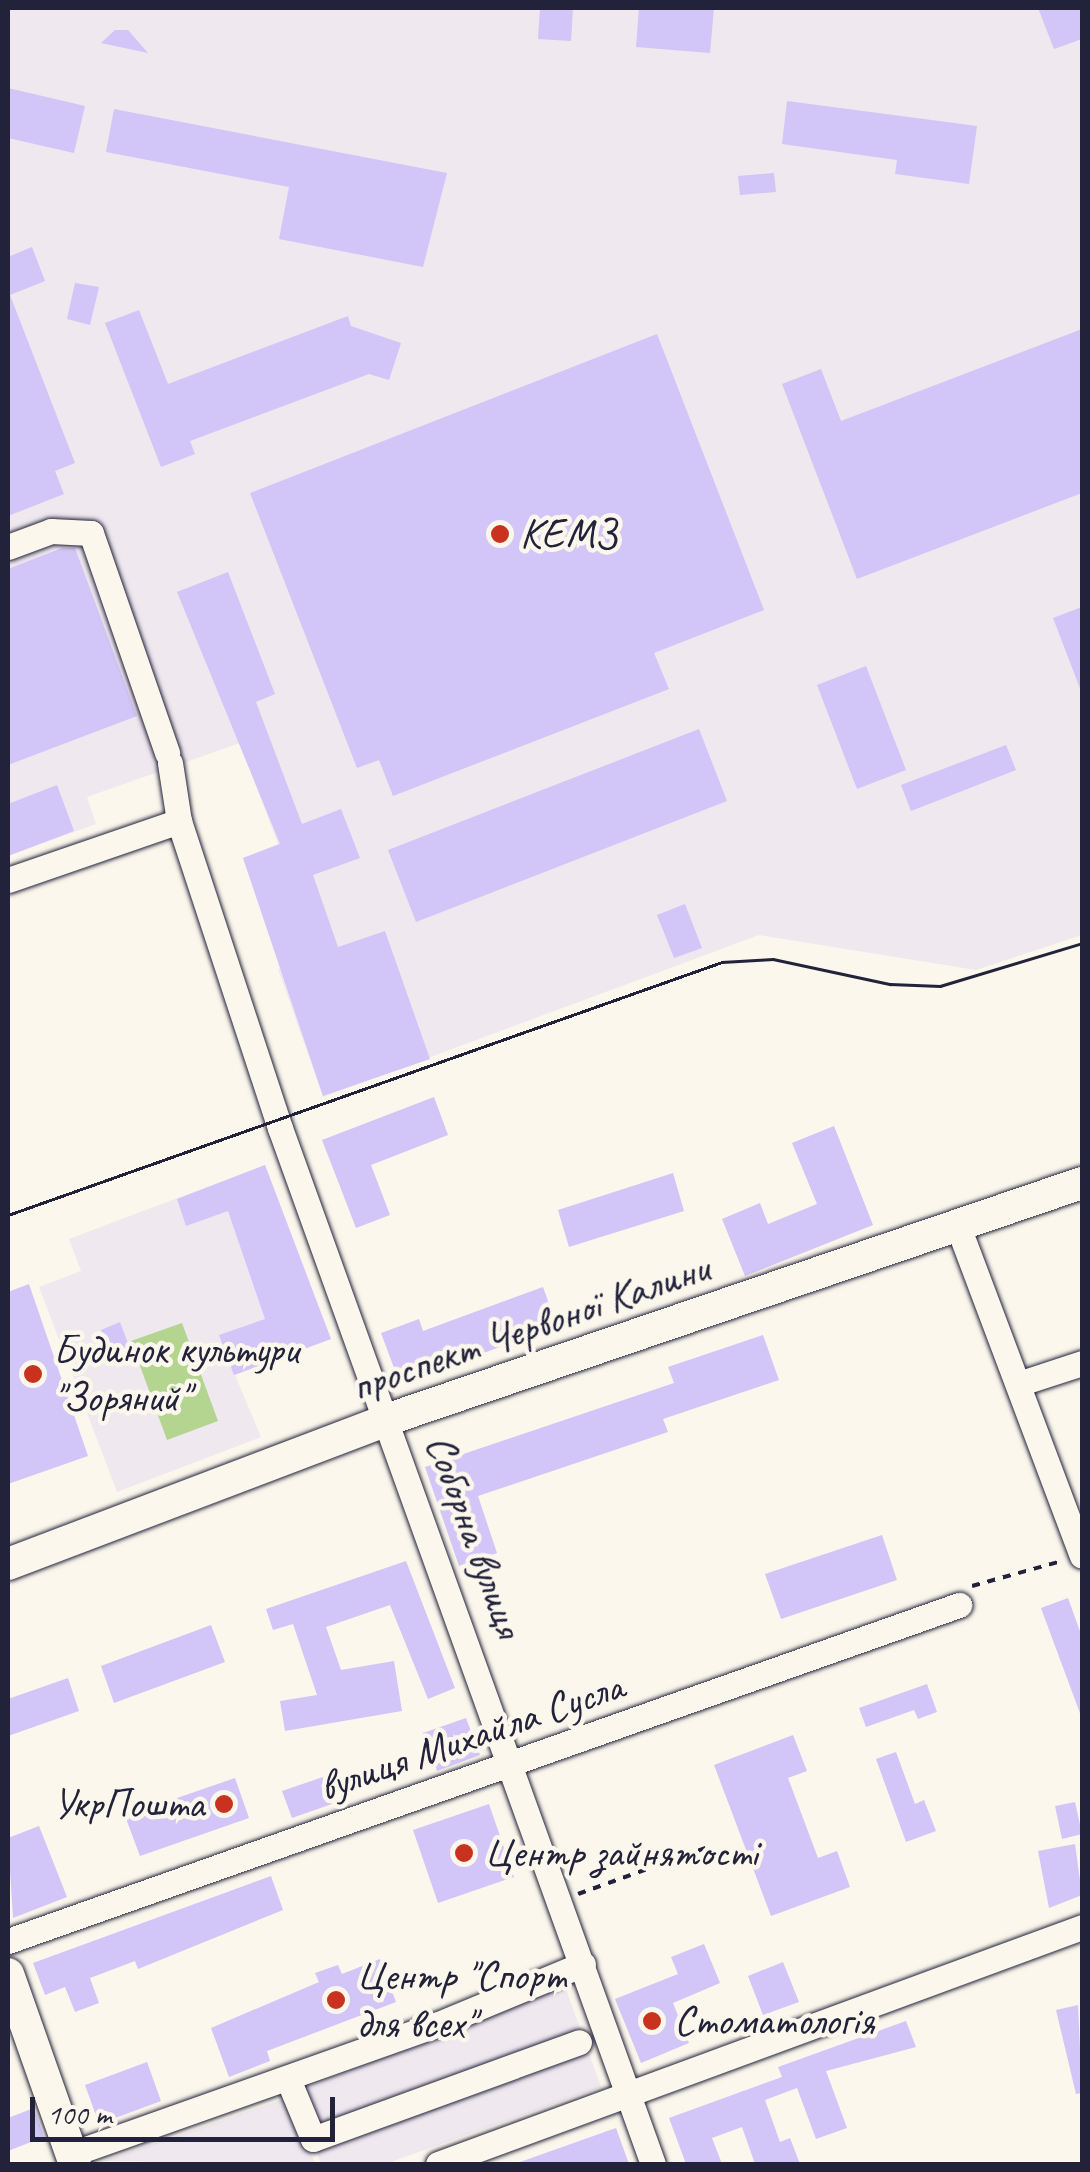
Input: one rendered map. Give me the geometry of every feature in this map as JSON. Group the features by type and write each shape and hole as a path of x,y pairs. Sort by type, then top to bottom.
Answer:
{"main road":[{"name":"проспект Червоної Калини","path":"8,1564 389,1419 959,1230 1082,1183"},
{"path":"8,1974 73,2160"}],"street":[{"name":"Соборна вулиця","path":"8,547 52,531 91,533 168,758 179,821 276,1116 389,1419 653,2164"},
{"path":"8,880 179,821"},
{"path":"959,1230 1021,1384 1082,1556"},
{"path":"1021,1384 1082,1363"},
{"name":"вулиця Михайла Сусла","path":"8,1941 513,1766 959,1605"},
{"path":"438,2164 1082,1927"},
{"path":"73,2160 554,1981 583,1964"},
{"path":"288,2079 312,2139 579,2042"}],"path":[{"path":"959,1605 974,1583 1082,1556"},
{"path":"574,1896 708,1848"}],"shaded area":[{"path":"8,8 1082,8 1082,935 976,970 759,935 323,1097 278,969 298,962 276,951 243,858 278,844 240,743 87,797 96,824 8,856"},
{"path":"265,1165 331,1339 235,1375 261,1437 117,1492 39,1287 81,1271 69,1239"},
{"path":"565,1986 601,2087 385,2164 321,2164 296,2091"},
{"path":"290,2097 315,2164 103,2161"}],"green space":[{"path":"182,1323 218,1421 167,1440 131,1341"}],"building":[{"path":"540,8 573,8 571,41 538,39"},
{"path":"639,8 714,8 710,53 636,47"},
{"path":"1038,8 1082,8 1082,39 1054,49"},
{"path":"115,30 128,30 148,53 101,43"},
{"path":"8,88 85,106 74,153 8,138"},
{"path":"787,101 977,126 969,184 895,174 897,160 782,144"},
{"path":"114,109 447,173 423,267 279,239 289,187 106,152"},
{"path":"774,173 776,192 740,195 738,176"},
{"path":"32,247 45,281 10,295 75,463 55,471 64,494 8,516 8,257"},
{"path":"75,283 99,287 90,325 67,319"},
{"path":"139,310 168,384 348,316 351,326 401,343 389,380 369,374 190,441 195,454 161,467 105,323"},
{"path":"1082,329 1082,493 857,579 782,384 821,369 841,421"},
{"name":"КЕМЗ","path":"657,334 764,610 654,653 669,689 393,796 379,760 357,768 250,493"},
{"path":"62,548 75,548 137,716 8,765 8,569"},
{"path":"228,572 275,694 256,702 302,824 341,809 360,858 313,875 338,947 385,931 430,1059 323,1096 243,858 280,844 177,592"},
{"path":"1082,607 1082,691 1081,691 1053,618"},
{"path":"866,666 906,770 857,789 817,685"},
{"path":"699,729 727,801 416,922 388,850"},
{"path":"1006,745 1016,770 911,811 901,785"},
{"path":"57,785 74,831 8,856 8,804"},
{"path":"685,904 702,948 674,958 657,915"},
{"path":"434,1097 448,1135 371,1165 390,1215 356,1228 322,1140"},
{"path":"834,1126 873,1225 745,1276 722,1219 760,1203 768,1224 817,1204 792,1143"},
{"path":"265,1165 331,1339 234,1375 219,1335 265,1319 228,1211 186,1226 177,1199"},
{"path":"673,1173 684,1211 569,1247 558,1210"},
{"name":"Будинок культури \"Зоряний\"","path":"29,1284 88,1456 8,1484 8,1292"},
{"path":"543,1287 557,1326 400,1384 381,1333 419,1319 423,1331"},
{"path":"120,1322 129,1346 110,1354 101,1330"},
{"path":"763,1335 779,1380 663,1419 668,1432 478,1496 497,1553 459,1566 425,1467 674,1383 668,1367"},
{"path":"882,1535 897,1580 781,1619 765,1574"},
{"path":"406,1561 455,1688 428,1699 390,1605 326,1627 341,1670 394,1661 402,1711 285,1731 280,1701 317,1695 293,1624 273,1630 266,1609"},
{"path":"1068,1598 1082,1637 1081,1716 1041,1608"},
{"path":"211,1625 225,1662 114,1703 101,1666"},
{"path":"68,1678 79,1711 8,1736 8,1699"},
{"path":"927,1684 937,1712 918,1719 914,1710 866,1727 859,1708"},
{"path":"466,1718 480,1755 437,1771 423,1733"},
{"path":"793,1735 807,1771 788,1778 818,1858 837,1851 850,1887 771,1916 714,1765"},
{"path":"896,1752 915,1804 924,1800 936,1831 906,1842 876,1759"},
{"path":"323,1777 332,1804 292,1818 282,1791"},
{"path":"235,1778 249,1818 140,1856 125,1816"},
{"path":"1075,1802 1082,1834 1062,1839 1055,1806"},
{"name":"Центр зайнятості","path":"489,1804 514,1877 438,1903 413,1830"},
{"path":"39,1826 67,1897 13,1918 8,1838"},
{"path":"1075,1844 1082,1895 1049,1908 1038,1851"},
{"path":"271,1876 283,1910 138,1969 135,1961 90,1978 99,2003 75,2012 65,1987 45,1995 33,1963"},
{"name":"Стоматологія","path":"704,1944 720,1983 673,2003 689,2043 641,2063 615,1999 678,1974 671,1957"},
{"path":"380,1959 396,2002 267,2051 270,2061 229,2077 211,2028 319,1982 315,1973 338,1965 342,1974"},
{"path":"783,1962 799,2002 763,2015 748,1976"},
{"path":"1078,2005 1082,2093 1076,2094 1056,2010"},
{"path":"906,2021 916,2047 826,2071 847,2128 816,2139 797,2088 765,2100 780,2142 790,2138 800,2164 755,2164 742,2127 712,2138 722,2164 686,2164 669,2118 782,2077 778,2067"},
{"path":"147,2062 161,2101 99,2124 85,2085"},
{"path":"34,2108 44,2137 8,2151 8,2118"},
{"path":"616,2128 629,2164 520,2162"}],"tram line":[{"path":"8,1215 722,962 773,959 890,984 940,986 1082,943"}],"place":[{"name":"КЕМЗ","path":"500,534"},
{"name":"Будинок культури \"Зоряний\"","path":"33,1374"},
{"name":"УкрПошта","path":"224,1804"},
{"name":"Центр зайнятості","path":"464,1853"},
{"name":"Центр \"Спорт для всех\"","path":"336,2000"},
{"name":"Стоматологія","path":"652,2021"}]}
